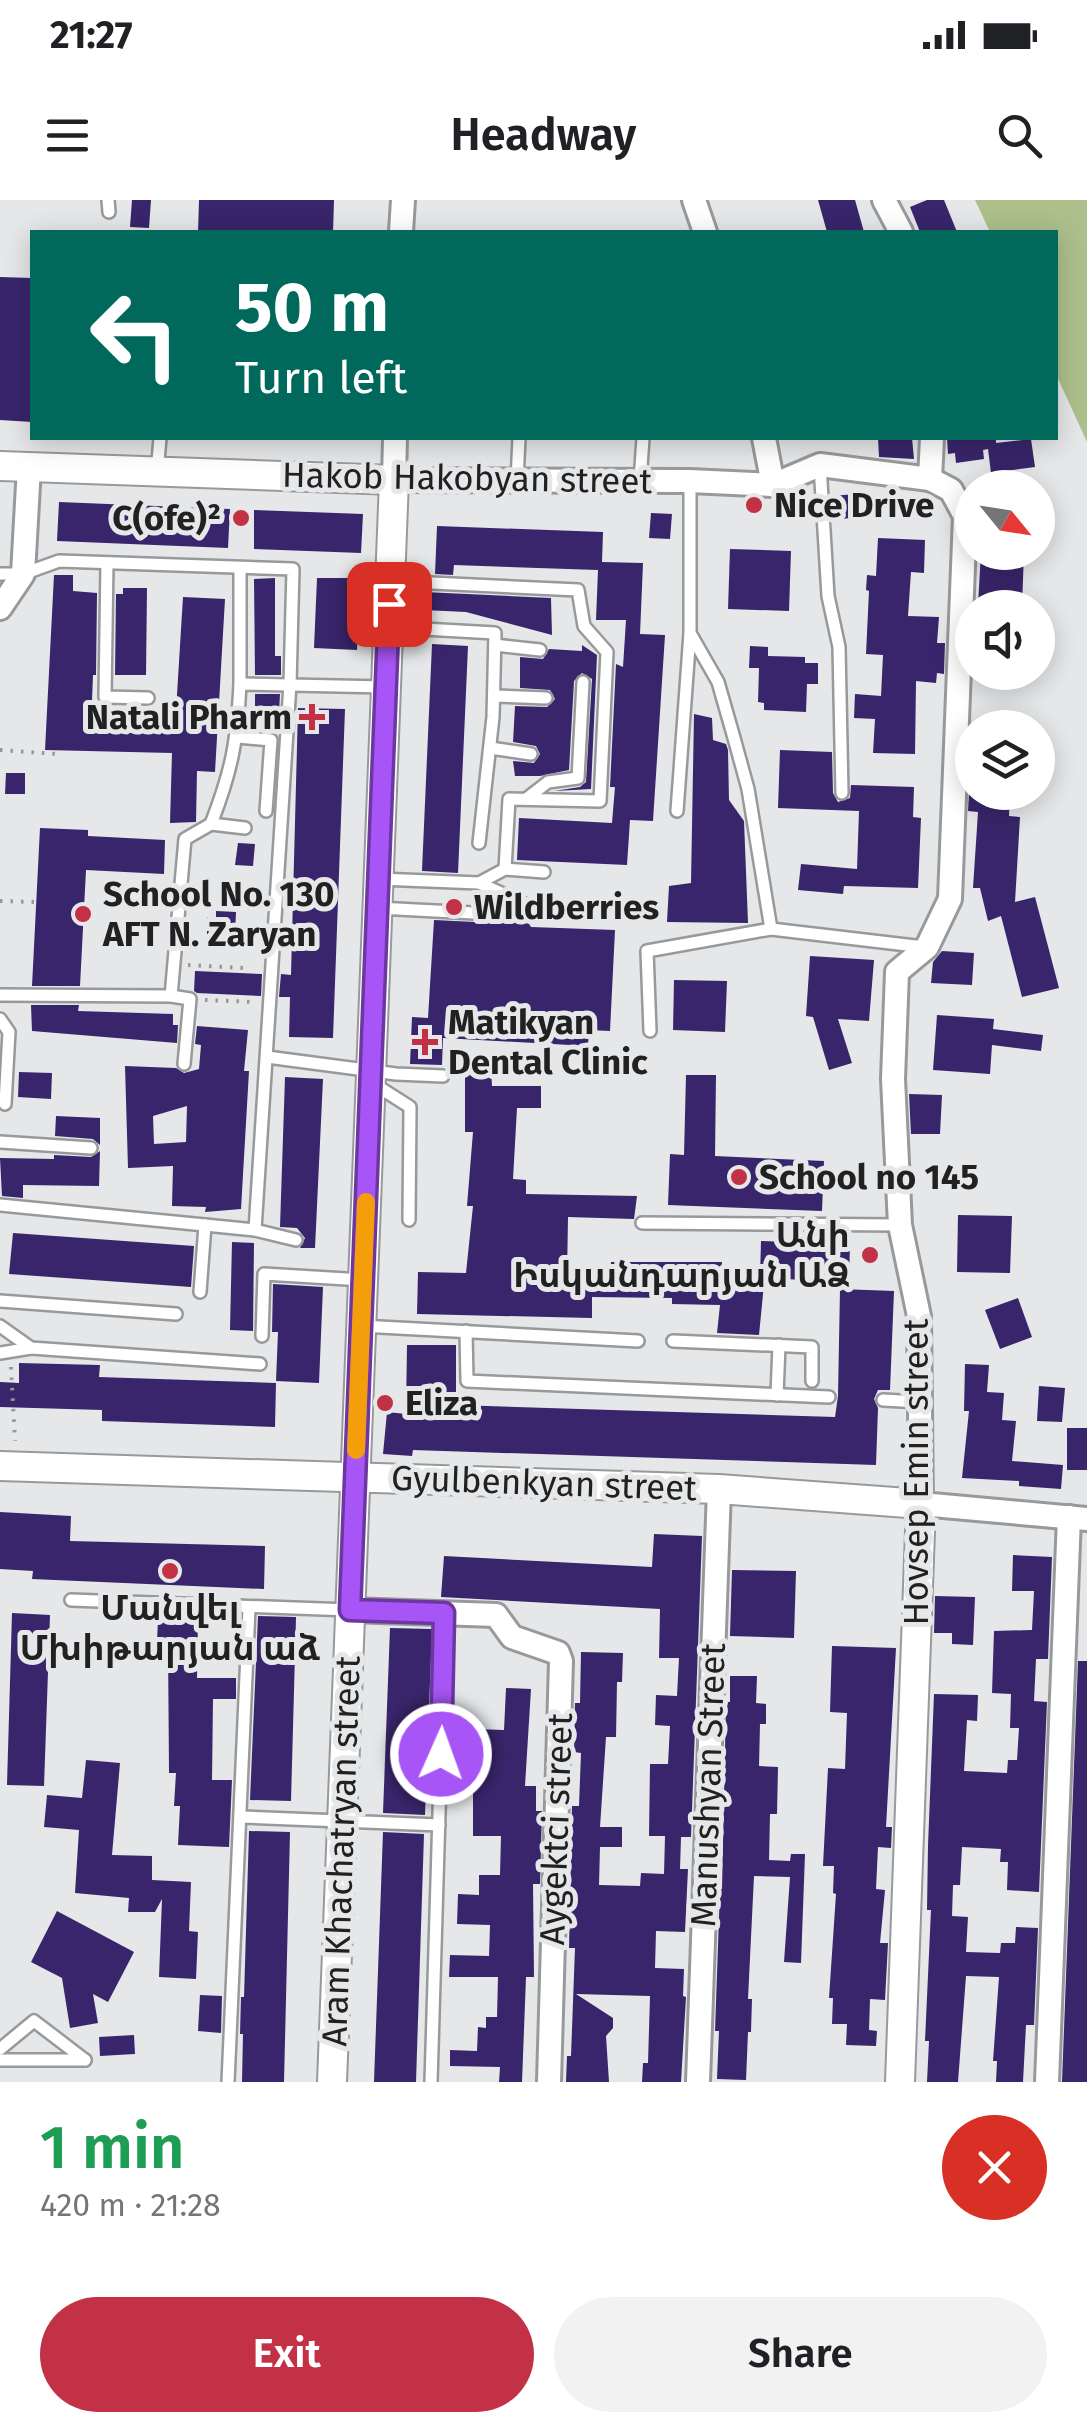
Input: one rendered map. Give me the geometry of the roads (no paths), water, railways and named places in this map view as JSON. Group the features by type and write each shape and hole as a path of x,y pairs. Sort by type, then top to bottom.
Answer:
{"street":[{"path":"402,230 403,200"},
{"path":"694,200 705,230"},
{"path":"884,200 900,230"},
{"path":"394,480 395,440"},
{"path":"764,440 773,485"},
{"path":"820,465 930,479 932,440"},
{"name":"Hakob Hakobyan street","path":"0,466 394,480 773,485 820,465"},
{"path":"1,607 12,574 29,468"},
{"name":"Hovsep Emin street","path":"900,2082 921,1504 919,1316 900,1225 892,1079 897,972 927,947 950,898 964,516 951,490 930,479"},
{"name":"Aram Khachatryan street","path":"332,2082 394,480"},
{"name":"Gyulbenkyan street","path":"0,1466 719,1489 1078,1518"},
{"name":"Manushyan Street","path":"698,2082 719,1489"},
{"path":"1047,2082 1078,1518"},
{"path":"350,1610 444,1613"},
{"name":"Aygektci street","path":"444,1613 496,1615 512,1638 551,1648 561,1661 548,2082"}],"lane":[{"path":"157,472 160,440"},
{"path":"518,482 519,440"},
{"path":"640,481 642,440"},
{"path":"820,465 828,596 839,647 842,793"},
{"path":"677,811 690,633 690,481"},
{"path":"12,574 59,561 293,569 290,684 255,1230"},
{"path":"107,563 105,696 148,698"},
{"path":"212,824 231,772 238,737 240,568"},
{"path":"390,581 578,590 584,626 606,652 600,801 508,799 484,794"},
{"path":"388,627 494,633 494,696 479,843"},
{"path":"690,633 718,682 739,755 771,929"},
{"path":"495,645 540,650"},
{"path":"526,799 548,782 578,778 583,682"},
{"path":"240,684 386,687"},
{"path":"494,696 546,698"},
{"path":"238,737 271,740 266,811"},
{"path":"490,748 531,754"},
{"path":"506,869 508,799"},
{"path":"171,996 185,839 212,824 245,828"},
{"path":"378,894 479,883 506,869 544,872"},
{"path":"479,883 525,904"},
{"path":"378,894 493,914"},
{"path":"650,1031 647,950 771,929 927,947"},
{"path":"0,995 190,999 184,1064"},
{"path":"0,1019 9,1032 4,1104"},
{"path":"266,1057 371,1076 443,1076"},
{"path":"371,1076 410,1107 408,1220"},
{"path":"0,1142 91,1148"},
{"path":"0,1205 255,1230 296,1240"},
{"path":"642,1222 900,1225"},
{"path":"200,1292 205,1226"},
{"path":"262,1336 264,1274 363,1280"},
{"path":"0,1301 176,1314"},
{"path":"0,1326 31,1348"},
{"path":"361,1326 638,1341"},
{"path":"466,1331 466,1381 830,1396"},
{"path":"673,1341 812,1347 812,1380"},
{"path":"778,1394 779,1346"},
{"path":"0,1354 31,1348 260,1364"},
{"path":"883,1400 920,1402"},
{"path":"72,1600 350,1610"},
{"path":"228,2082 249,1608"},
{"path":"430,2082 444,1613"},
{"path":"241,1817 439,1825"},
{"path":"0,2050 34,2021 85,2060 0,2060"}],"place":[{"name":"Nice Drive","path":"754,505"},
{"name":"C(ofe)²","path":"241,518"},
{"name":"Natali Pharm","path":"312,717"},
{"name":"Wildberries","path":"454,907"},
{"name":"School No. 130 AFT N. Zaryan","path":"83,914"},
{"name":"Matikyan Dental Clinic","path":"425,1042"},
{"name":"School no 145","path":"739,1177"},
{"name":"Անի Իսկանդարյան ԱՁ","path":"870,1255"},
{"name":"Eliza","path":"385,1403"},
{"name":"Մանվել Մխիթարյան աձ","path":"170,1571"}]}
